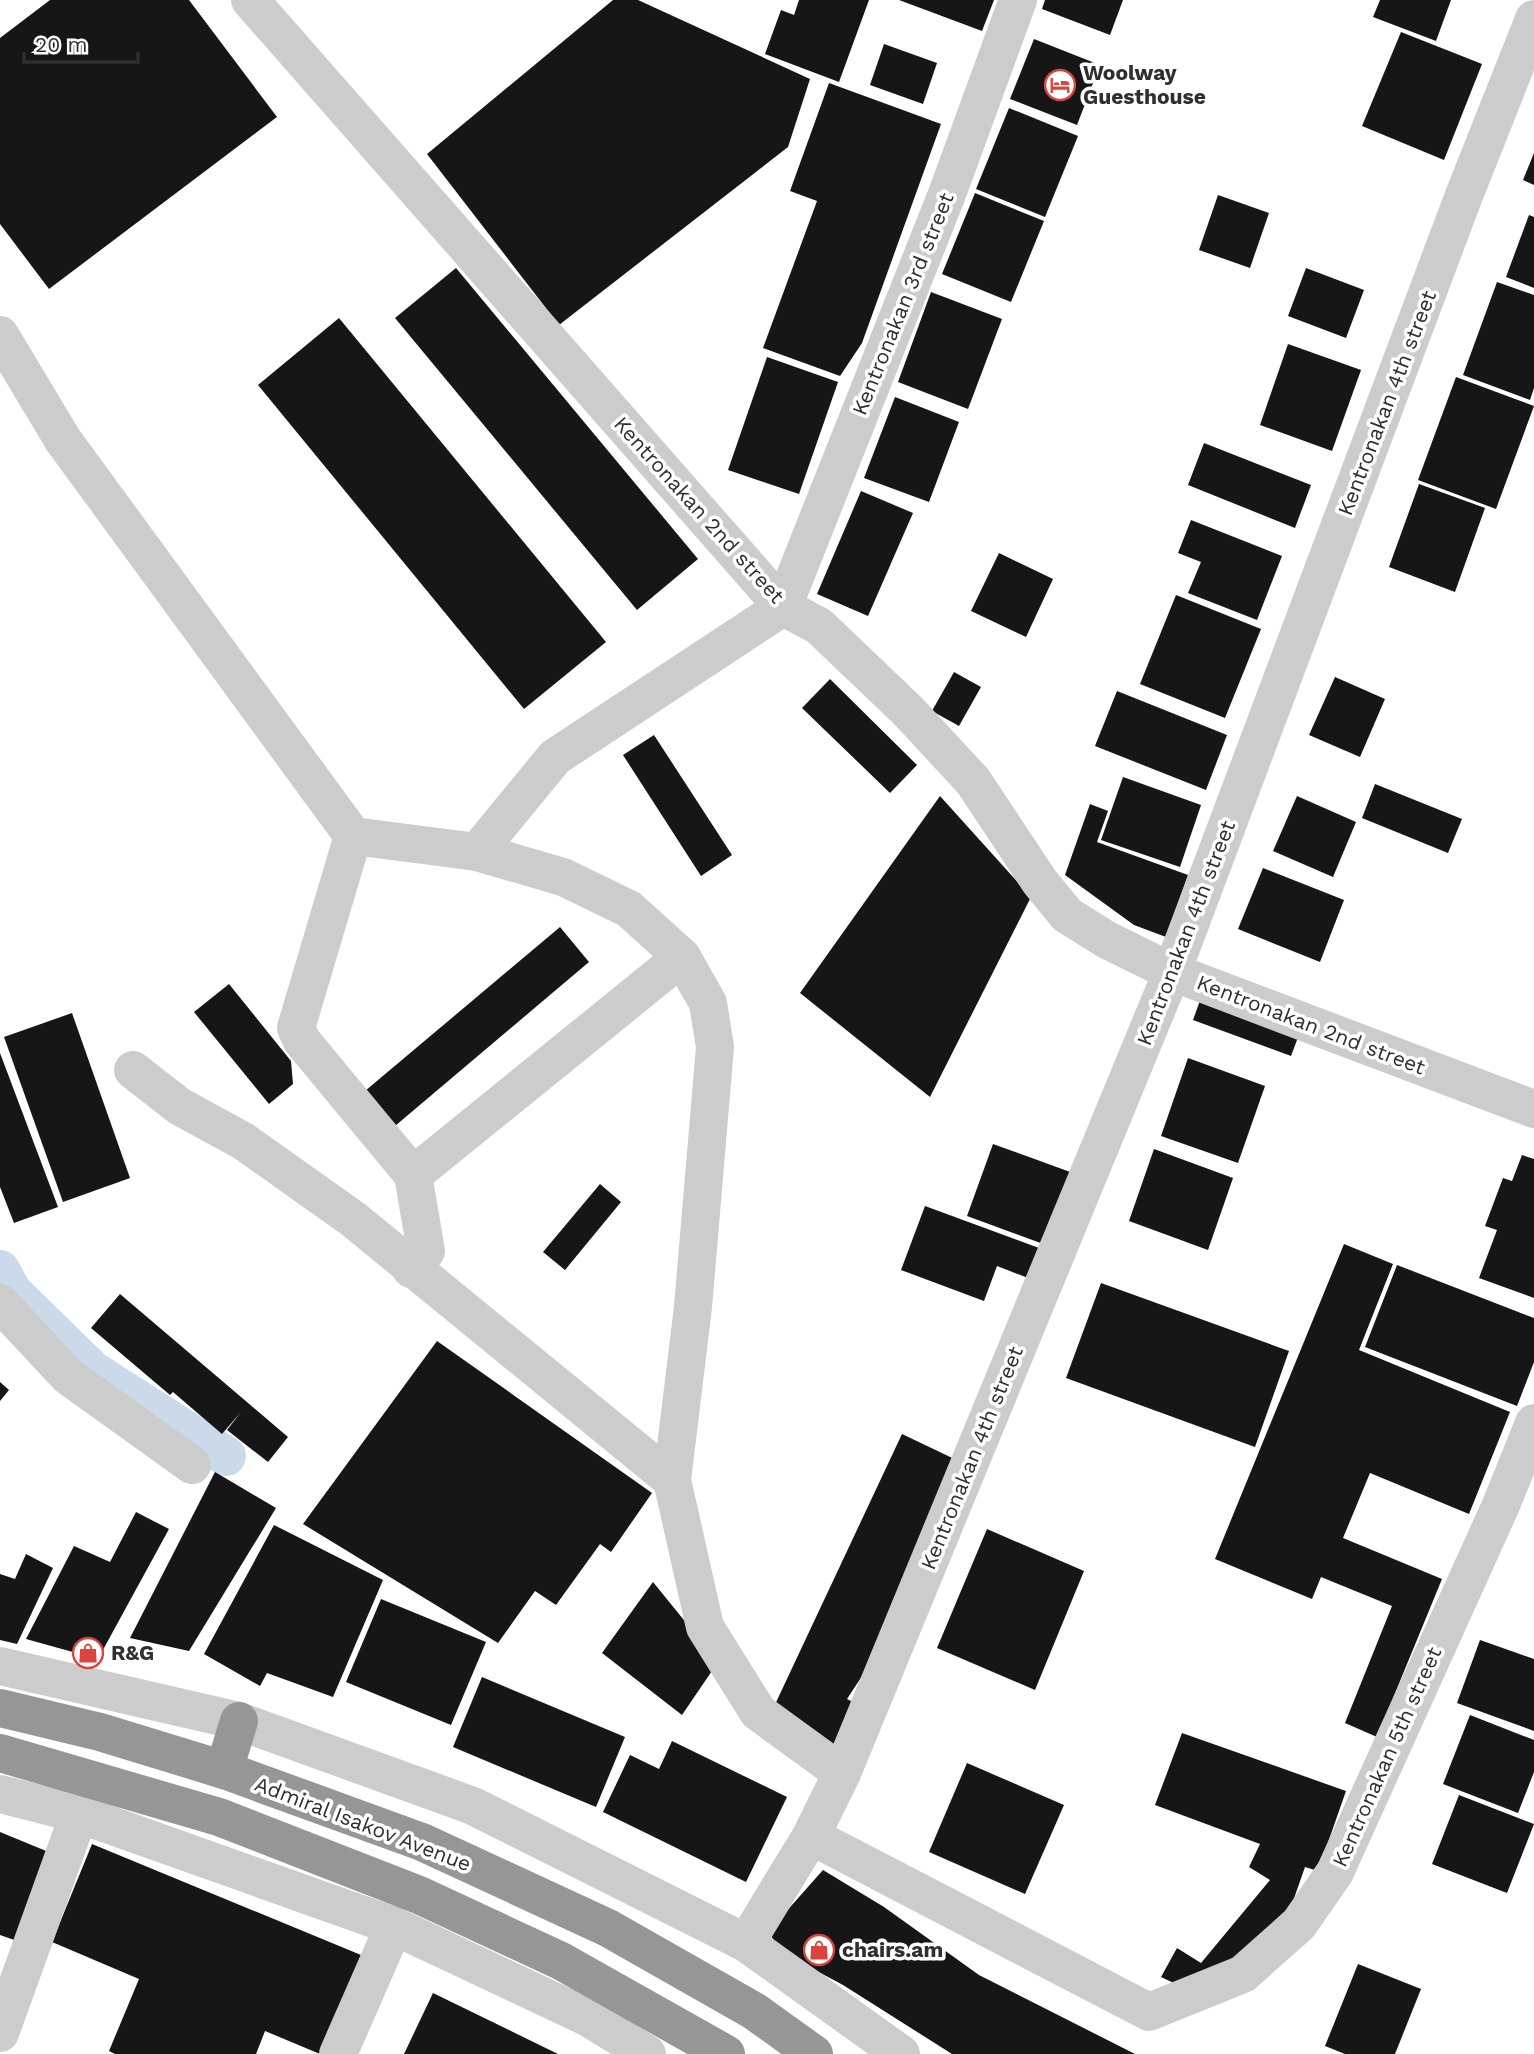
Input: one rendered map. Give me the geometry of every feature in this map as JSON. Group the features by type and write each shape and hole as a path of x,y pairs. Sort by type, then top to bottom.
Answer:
{"highway":[{"name":"Admiral Isakov Avenue","path":"0,1708 100,1732 224,1770 422,1842 608,1928 754,2011 814,2054"},
{"path":"224,1770 239,1721"},
{"path":"0,1753 219,1817 419,1895 561,1961 726,2054"}],"street":[{"name":"Kentronakan 2nd street","path":"250,0 783,607 819,626 908,711 973,781 1040,882 1067,915 1107,940 1172,972 1534,1109"},
{"name":"Kentronakan 3rd street","path":"783,607 947,194 1018,0"},
{"name":"Kentronakan 4th street","path":"746,1943 811,1836 842,1773 1172,972 1534,19"},
{"path":"0,335 62,440 353,836 477,852 563,877 629,909 682,957 708,1003 715,1047 693,1307 672,1480 705,1628 758,1712 842,1773"},
{"path":"477,852 555,757 783,607"},
{"path":"353,836 296,1028 302,1041 413,1175 426,1251 411,1269"},
{"path":"413,1175 682,957"},
{"path":"133,1070 179,1106 243,1141 353,1219 672,1480"},
{"path":"0,1303 68,1376 192,1465"},
{"name":"Kentronakan 5th street","path":"811,1836 1149,2012 1243,1973 1299,1924 1335,1872 1501,1504 1534,1423"},
{"path":"0,1666 239,1721 473,1806 746,1943 901,2054"},
{"path":"0,1794 79,1814 394,1926 589,2018 648,2054"},
{"path":"0,2033 79,1814"},
{"path":"338,2054 394,1926"}],"building":[{"path":"50,0 189,0 277,117 49,289 0,224 0,38"},
{"path":"613,0 638,0 810,79 788,147 559,325 427,154"},
{"path":"799,0 869,0 839,82 765,54 781,10 794,15"},
{"path":"899,0 994,0 982,31"},
{"path":"1045,0 1123,0 1110,35 1042,9"},
{"path":"1380,0 1451,0 1436,41 1373,17"},
{"path":"1401,32 1482,64 1444,160 1362,126"},
{"path":"1034,39 1100,65 1077,125 1010,99"},
{"path":"884,44 937,63 923,104 870,85"},
{"path":"829,83 941,124 862,343 840,376 763,348 817,201 790,191"},
{"path":"1009,108 1078,136 1045,217 976,189"},
{"path":"1534,153 1534,185 1523,180"},
{"path":"975,193 1044,221 1011,302 942,274"},
{"path":"1218,195 1269,213 1250,268 1199,250"},
{"path":"1529,215 1534,217 1534,288 1506,277"},
{"path":"456,268 698,559 637,610 395,318"},
{"path":"1306,268 1364,290 1346,338 1288,316"},
{"path":"1497,282 1534,295 1534,388 1530,400 1463,375"},
{"path":"931,292 1002,319 968,409 898,382"},
{"path":"339,318 606,642 524,709 258,385"},
{"path":"1288,344 1361,370 1332,451 1260,425"},
{"path":"767,357 838,382 799,494 728,470"},
{"path":"1456,377 1534,406 1496,509 1418,480"},
{"path":"895,397 959,422 929,502 864,478"},
{"path":"1204,443 1311,485 1295,528 1188,485"},
{"path":"1419,484 1485,508 1455,592 1389,567"},
{"path":"861,491 913,513 868,616 817,594"},
{"path":"1191,520 1282,556 1257,620 1188,593 1201,562 1178,553"},
{"path":"999,553 1053,579 1026,637 971,611"},
{"path":"1176,595 1261,629 1225,718 1140,684"},
{"path":"954,672 981,687 959,726 932,711"},
{"path":"1335,677 1385,699 1360,757 1309,735"},
{"path":"830,679 917,765 890,793 802,708"},
{"path":"1117,691 1227,735 1206,790 1095,746"},
{"path":"654,735 732,855 701,876 623,755"},
{"path":"1123,777 1201,805 1180,867 1101,840"},
{"path":"1375,784 1462,819 1448,853 1362,818"},
{"path":"940,796 1031,897 930,1097 800,993"},
{"path":"1297,796 1356,822 1333,877 1273,851"},
{"path":"1090,804 1108,811 1097,842 1188,875 1166,937 1134,925 1065,875"},
{"path":"1263,868 1344,900 1320,962 1238,929"},
{"path":"560,927 589,962 395,1126 365,1091"},
{"path":"229,984 291,1061 293,1084 269,1104 194,1012"},
{"path":"1202,995 1300,1032 1291,1056 1193,1020"},
{"path":"72,1013 130,1178 63,1202 4,1037"},
{"path":"0,1053 58,1207 14,1223 0,1187"},
{"path":"1188,1058 1265,1086 1238,1163 1161,1136"},
{"path":"993,1144 1073,1173 1046,1245 967,1216"},
{"path":"1154,1149 1233,1178 1208,1250 1129,1221"},
{"path":"1522,1155 1534,1159 1534,1298 1479,1278 1497,1230 1485,1226 1503,1178 1512,1181"},
{"path":"600,1184 621,1202 565,1270 543,1252"},
{"path":"925,1206 1039,1248 1028,1278 997,1266 984,1301 901,1270"},
{"path":"1344,1244 1393,1264 1359,1350 1510,1412 1469,1514 1370,1473 1343,1538 1442,1579 1377,1737 1345,1723 1392,1606 1321,1577 1312,1599 1215,1559"},
{"path":"1397,1265 1534,1318 1534,1362 1517,1406 1365,1347"},
{"path":"1101,1283 1289,1351 1255,1447 1066,1378"},
{"path":"120,1294 288,1437 268,1462 227,1430 241,1412 222,1434 173,1392 170,1395 91,1328"},
{"path":"437,1341 652,1493 611,1552 600,1544 556,1605 535,1591 498,1643 303,1524"},
{"path":"0,1382 9,1390 0,1401"},
{"path":"902,1434 967,1465 887,1638 847,1699 857,1704 837,1747 771,1713"},
{"path":"215,1472 276,1508 189,1651 130,1638"},
{"path":"136,1512 169,1529 98,1659 26,1639 74,1546 110,1562"},
{"path":"274,1525 383,1580 333,1697 267,1673 260,1686 204,1654"},
{"path":"987,1529 1084,1571 1035,1690 937,1648"},
{"path":"26,1554 53,1568 17,1644 0,1640 0,1574 15,1579"},
{"path":"653,1582 718,1662 682,1715 602,1653"},
{"path":"381,1599 486,1642 451,1725 346,1682"},
{"path":"1480,1640 1534,1659 1534,1731 1457,1703"},
{"path":"482,1677 625,1737 596,1807 453,1747"},
{"path":"1470,1715 1534,1740 1534,1772 1518,1813 1443,1784"},
{"path":"1182,1733 1346,1791 1318,1871 1305,1867 1291,1907 1246,1956 1180,1986 1161,1977 1177,1948 1201,1963 1270,1880 1249,1867 1260,1844 1155,1805"},
{"path":"672,1741 787,1797 746,1882 603,1812 630,1755 659,1769"},
{"path":"967,1763 1064,1805 1025,1894 929,1852"},
{"path":"1459,1795 1534,1824 1507,1893 1432,1864"},
{"path":"0,1832 51,1853 17,1941 0,1935"},
{"path":"92,1844 361,1955 320,2054 265,2031 256,2054 115,2054 109,2051 139,1979 52,1942"},
{"path":"823,1870 884,1907 979,1975 1135,2054 952,2054 843,1985 783,1953 768,1932"},
{"path":"1358,1964 1421,1989 1395,2054 1345,2054 1325,2046"},
{"path":"433,1993 558,2054 404,2054"}],"waterway":[{"path":"0,1270 12,1292 93,1371 226,1456"}],"place":[{"name":"Woolway Guesthouse","path":"1060,85"},
{"name":"R&G","path":"88,1653"},
{"name":"chairs.am","path":"819,1950"}]}
